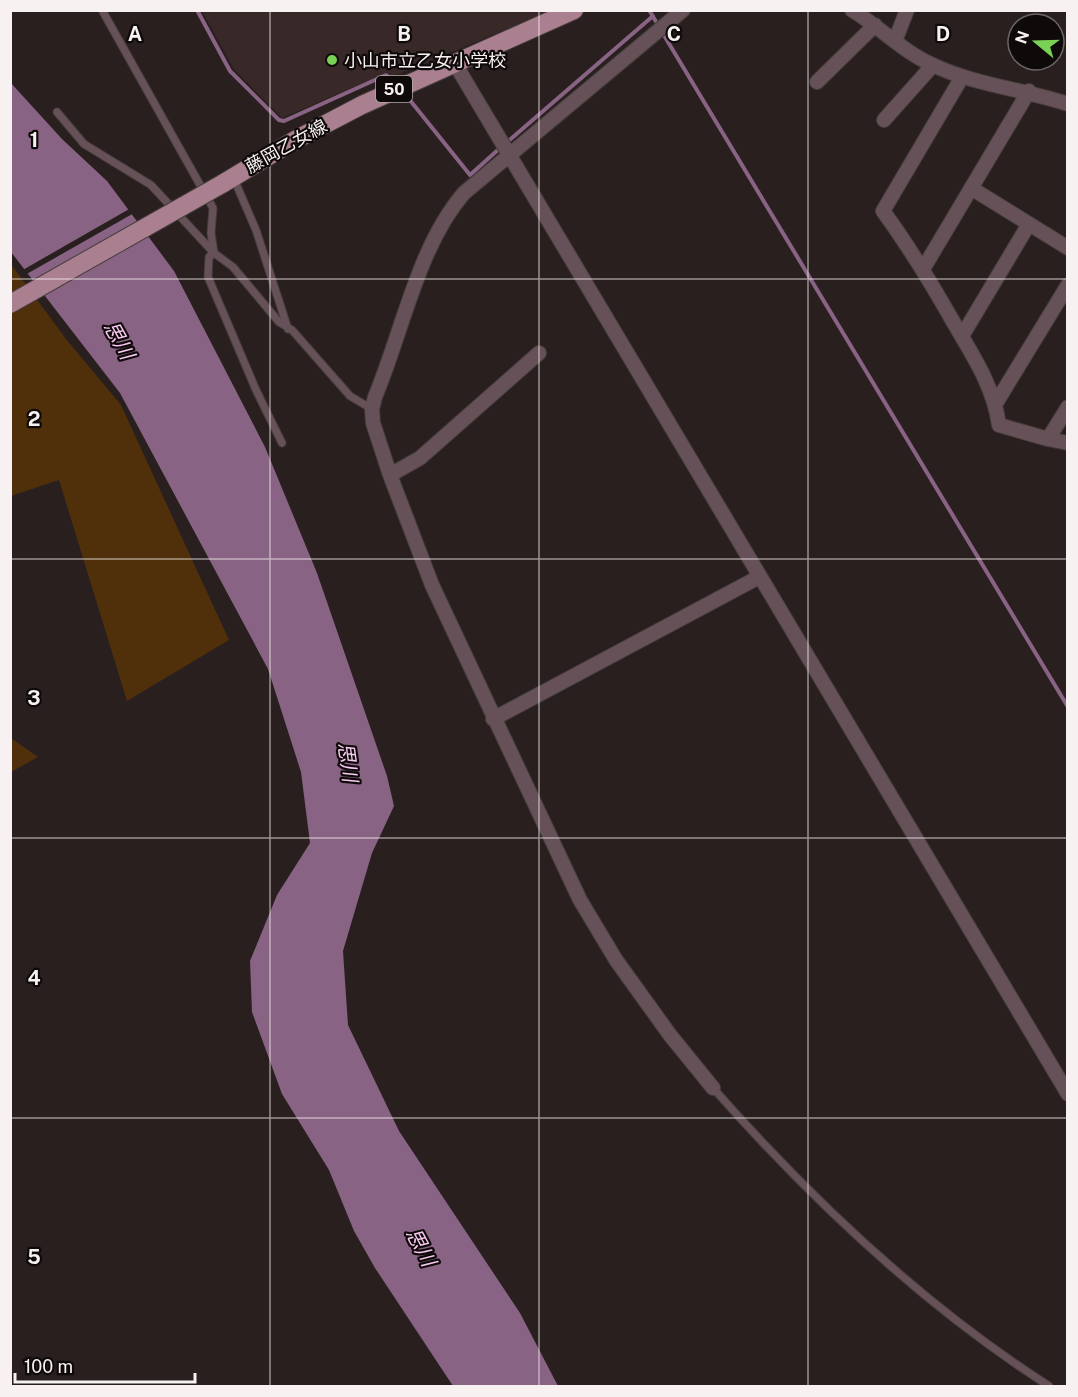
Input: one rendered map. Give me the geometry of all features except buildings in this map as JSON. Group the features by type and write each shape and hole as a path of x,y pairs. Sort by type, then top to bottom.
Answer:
{"main road":[{"name":"藤岡乙女線","path":"10,304 331,121 574,10"}],"street":[{"path":"683,10 464,193 446,214 433,241 372,409 373,423 390,476 432,585 580,900 616,960 670,1035 713,1088"},
{"path":"852,10 933,65 963,77 1029,91 1068,104"},
{"path":"895,41 907,10"},
{"path":"817,82 875,25"},
{"path":"454,63 508,158 1068,1094"},
{"path":"884,120 933,65"},
{"path":"963,77 883,212 923,269 984,375 996,404 999,425 1068,443"},
{"path":"923,269 1029,91"},
{"path":"971,188 1068,248"},
{"path":"962,336 1029,224"},
{"path":"996,404 1068,285"},
{"path":"390,476 420,458 539,353"},
{"path":"1048,439 1068,407"},
{"path":"493,719 759,577"}],"lane":[{"path":"102,10 213,208 211,233 214,253"},
{"path":"57,112 84,144 151,185 214,253 233,267 350,396 372,409"},
{"path":"227,180 256,230 288,329"},
{"path":"214,253 209,257 208,277 282,443"},
{"path":"713,1088 753,1134 870,1248 957,1320 1049,1386"}],"shaded area":[{"name":"小山市立乙女小学校","path":"202,11 550,11 392,77 387,73 282,118 234,69"},
{"path":"10,263 66,339 121,405 229,640 127,701 59,480 11,496"},
{"path":"11,738 38,757 11,772"}],"water":[{"name":"思川","path":"10,82 62,139 107,181 174,271 265,447 317,573 387,776 394,806 372,853 343,951 348,1025 399,1131 520,1313 558,1386 453,1386 375,1268 354,1231 329,1170 282,1094 252,1012 250,961 277,895 310,843 301,772 268,669 120,393 11,252"}],"pier":[{"path":"131,208 134,213 25,275 21,271"}],"waterway":[{"path":"197,10 230,71 279,120 284,121 386,75 391,79"},
{"path":"649,10 658,25"},
{"path":"506,143 653,16"},
{"path":"662,32 1068,707"},
{"path":"409,99 470,175 500,148"}],"place":[{"name":"小山市立乙女小学校","path":"332,60"}]}
